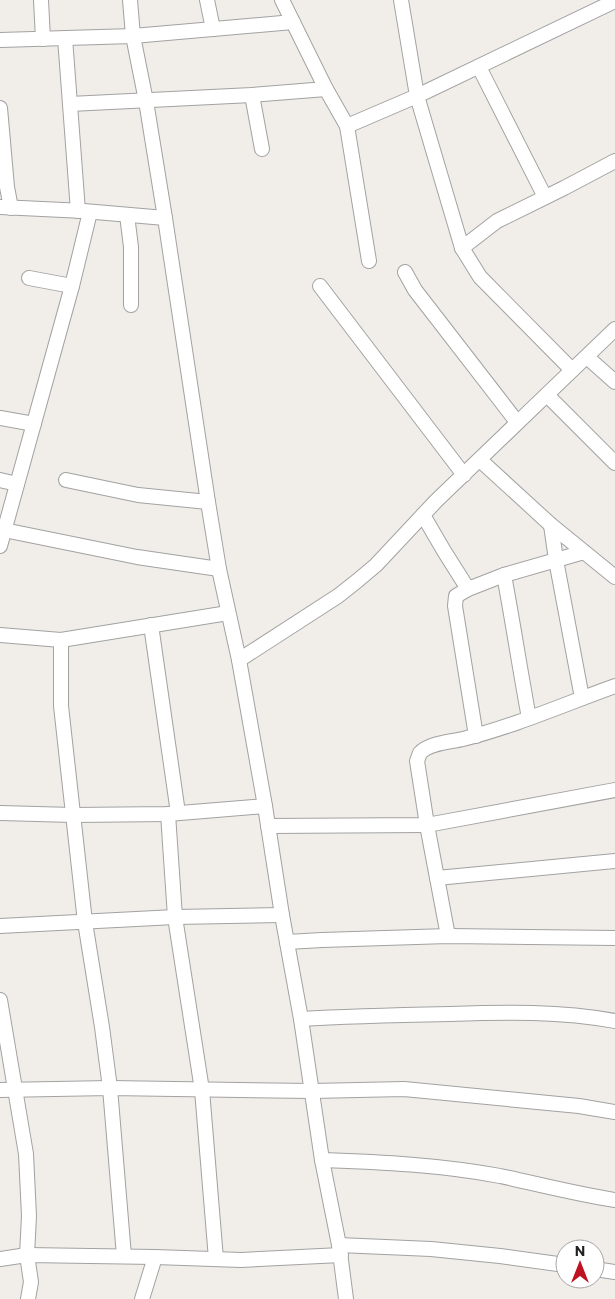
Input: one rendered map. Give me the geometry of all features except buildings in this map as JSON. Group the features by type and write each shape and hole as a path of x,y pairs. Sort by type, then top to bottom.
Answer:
{"street":[{"path":"41,0 43,39"},
{"path":"130,0 133,36 146,101 165,218 219,569 239,660 265,806 301,1019 322,1160 340,1250 346,1299"},
{"path":"207,0 213,29"},
{"path":"282,0 326,89 347,126 369,262"},
{"path":"401,0 417,96 462,248 480,277 572,370"},
{"path":"347,126 417,96 615,1"},
{"path":"0,40 133,36 293,22"},
{"path":"0,546 72,286 84,211 76,174 65,38"},
{"path":"479,67 546,197"},
{"path":"70,104 252,95 326,89"},
{"path":"252,95 262,149"},
{"path":"0,108 7,187 5,207 165,218"},
{"path":"462,248 498,221 615,161"},
{"path":"127,216 131,247 132,305"},
{"path":"405,272 415,290 517,422"},
{"path":"29,278 72,286"},
{"path":"320,286 464,475"},
{"path":"239,660 338,596 376,565 423,514 615,330"},
{"path":"587,357 615,382"},
{"path":"547,395 615,464"},
{"path":"0,418 34,424"},
{"path":"480,460 551,525 615,577"},
{"path":"0,480 17,484"},
{"path":"66,480 132,494 208,502"},
{"path":"423,514 468,589"},
{"path":"551,525 582,698"},
{"path":"4,530 137,557 219,569"},
{"path":"476,736 454,602 456,596 468,589 504,575 584,552"},
{"path":"504,575 529,718"},
{"path":"0,635 61,640 228,613"},
{"path":"152,625 173,813 175,917 202,1090 216,1259"},
{"path":"61,640 60,689 85,922 110,1088 124,1256"},
{"path":"448,936 417,761 420,753 429,747 476,736 615,686"},
{"path":"268,826 427,825 615,790"},
{"path":"0,813 74,815 173,813 265,806"},
{"path":"437,878 615,861"},
{"path":"0,926 175,917 282,915"},
{"path":"288,942 448,936 615,938"},
{"path":"0,1000 24,1134 29,1182 27,1255 31,1282 28,1299"},
{"path":"301,1019 359,1015 559,1013 615,1021"},
{"path":"0,1090 110,1088 312,1091 420,1090 579,1106 615,1112"},
{"path":"322,1160 404,1163 435,1167 499,1176 574,1194 615,1200"},
{"path":"0,1259 27,1255 261,1260 340,1250 431,1249 555,1264"},
{"path":"142,1299 155,1257"}]}
